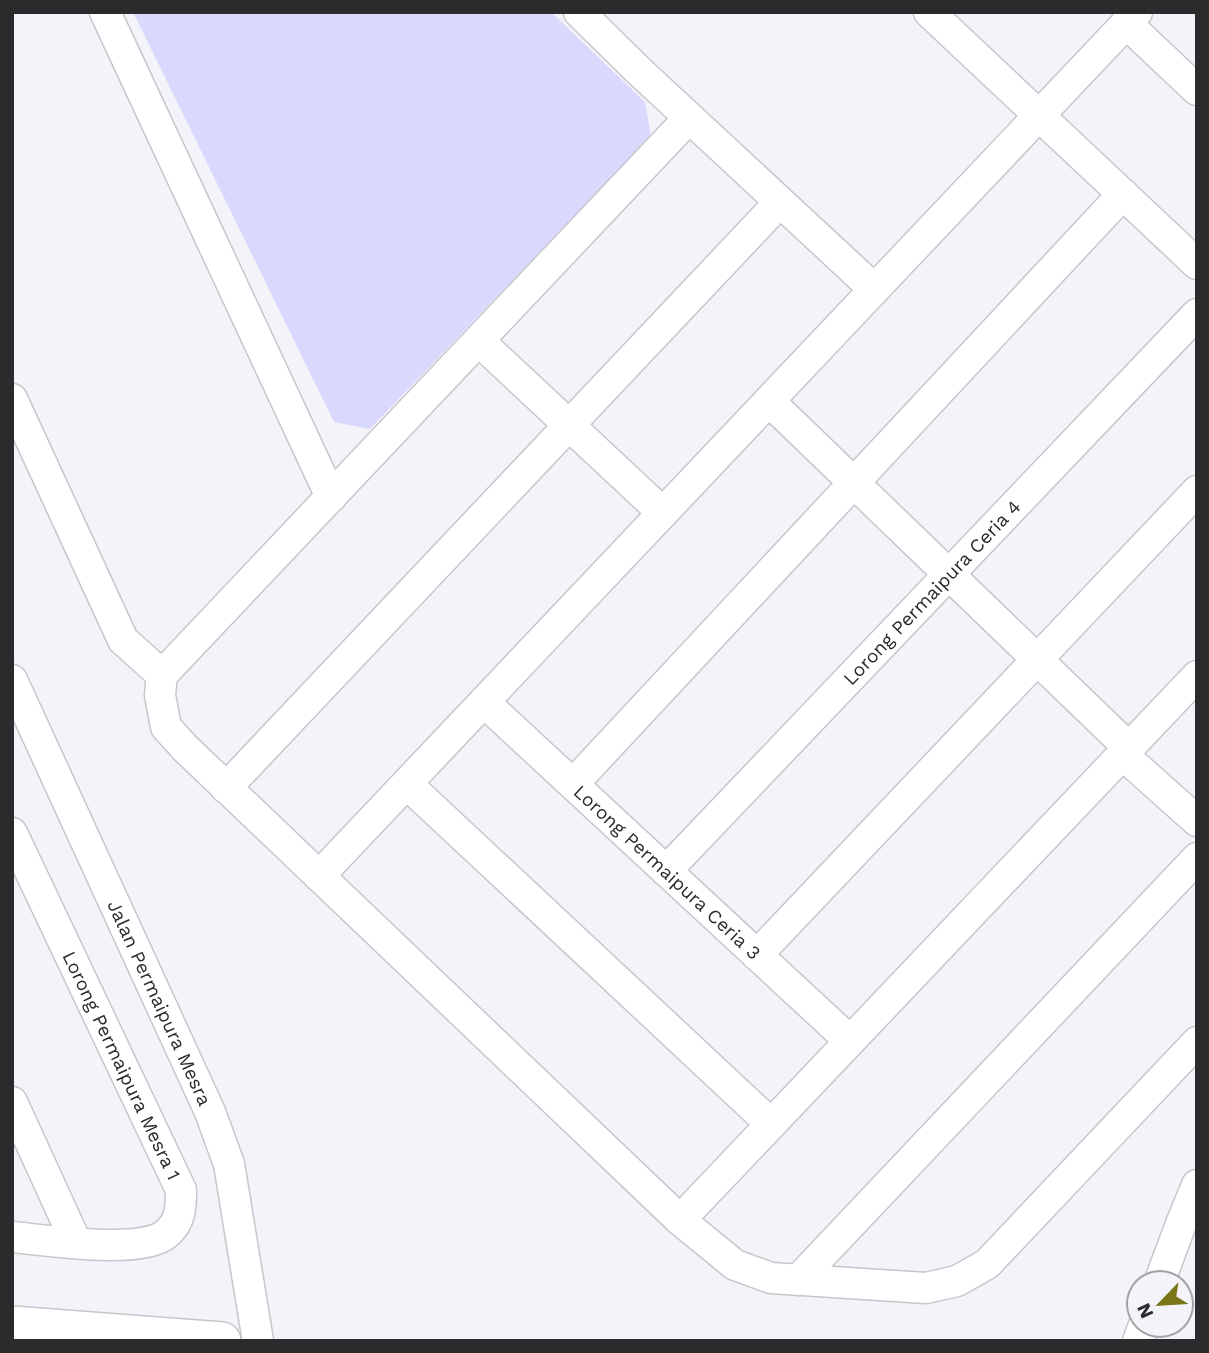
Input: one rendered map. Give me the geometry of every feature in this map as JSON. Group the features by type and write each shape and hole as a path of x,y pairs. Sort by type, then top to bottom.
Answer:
{"main road":[{"path":"12,1325 222,1341"}],"street":[{"path":"105,12 331,497"},
{"path":"579,12 874,289"},
{"path":"929,12 1197,264"},
{"path":"319,876 1131,18 1197,90"},
{"path":"689,118 162,676 160,695 166,727 226,788 680,1220 735,1265 771,1278 926,1288 957,1281 987,1264 1197,1042"},
{"path":"573,784 1123,194"},
{"path":"226,788 780,202"},
{"name":"Lorong Permaipura Ceria 4","path":"666,871 1197,314"},
{"path":"479,341 663,513"},
{"path":"12,399 123,640 162,676"},
{"path":"769,401 1037,659 1197,821"},
{"path":"757,955 1197,491"},
{"path":"680,1220 1197,676"},
{"name":"Jalan Permaipura Mesra","path":"12,680 210,1112 229,1164 258,1341"},
{"name":"Lorong Permaipura Ceria 3","path":"484,702 850,1041"},
{"path":"407,784 771,1125"},
{"name":"Lorong Permaipura Mesra 1","path":"12,832 181,1190 178,1220 158,1239 118,1246 12,1237"},
{"path":"798,1280 1197,858"},
{"path":"12,1102 76,1242"},
{"path":"1164,1269 1197,1185"}],"shaded area":[{"path":"133,12 551,12 645,102 651,136 370,429 334,422"}]}
